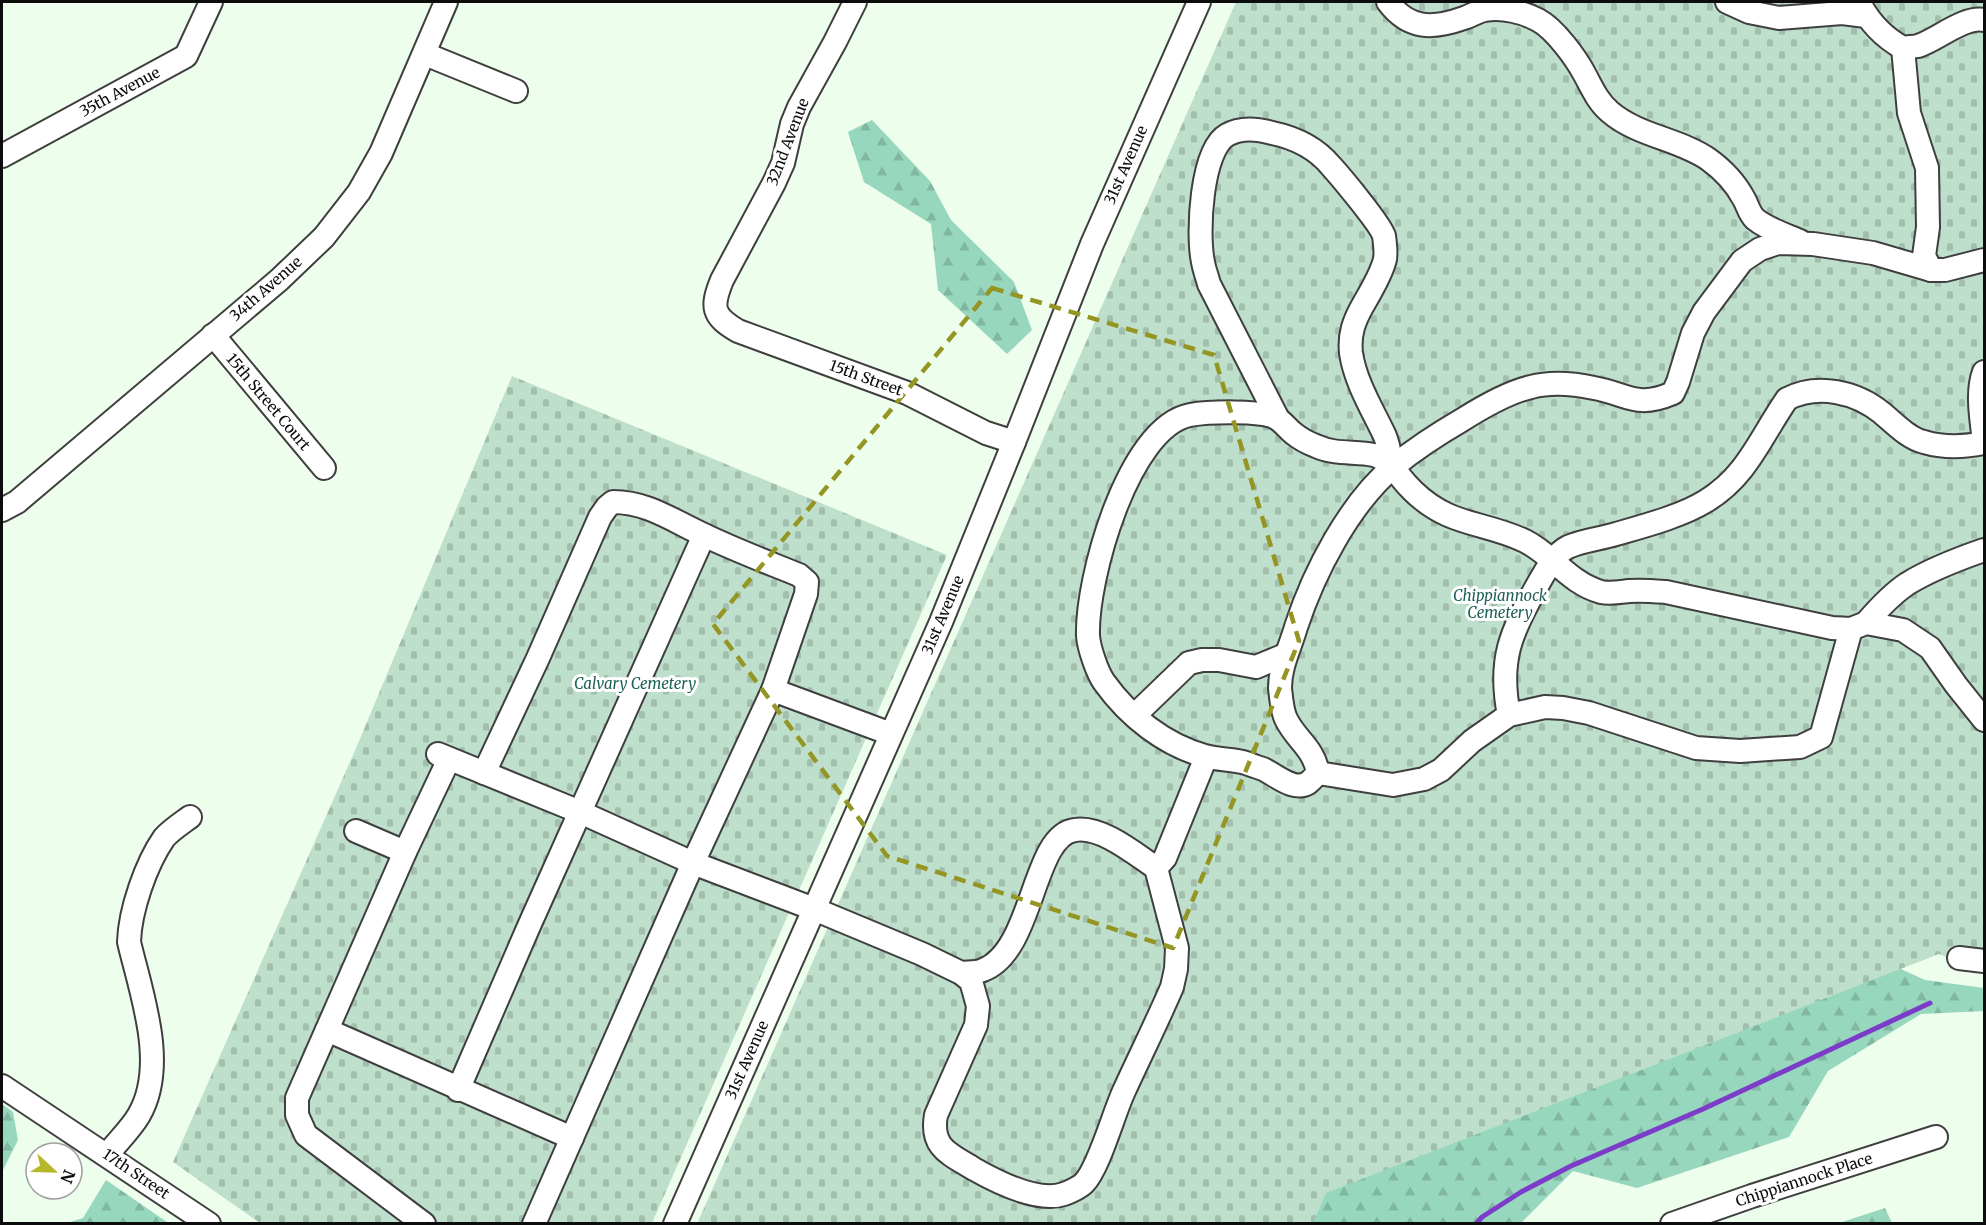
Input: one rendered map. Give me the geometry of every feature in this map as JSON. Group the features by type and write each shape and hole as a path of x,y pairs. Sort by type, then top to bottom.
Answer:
{"street":[{"name":"35th Avenue","path":"2,156 186,56 211,2"},
{"name":"34th Avenue","path":"2,510 17,502 213,336 279,280 324,237 359,192 390,135 446,2"},
{"name":"32nd Avenue","path":"718,316 715,309 715,298 722,280 774,183 783,163 796,115 855,2"},
{"name":"31st Avenue","path":"675,1224 945,612 1092,244 1199,2"},
{"path":"1388,2 1404,18 1421,25 1438,26 1485,10 1536,11 1584,72 1600,101 1611,112 1628,123 1694,150 1709,159 1740,191 1750,213 1756,220 1804,243"},
{"path":"1727,2 1749,12 1779,18 1800,9 1842,13 1863,9 1881,33 1903,48 1917,46 1961,24 1984,20"},
{"path":"1903,48 1909,113 1927,168 1928,227 1924,256 1930,270"},
{"path":"425,54 516,92"},
{"path":"1394,466 1377,455 1337,453 1317,447 1295,435 1278,419 1209,284 1202,260 1200,214 1210,160 1217,144 1227,135 1256,129 1280,134 1313,148 1331,166 1383,235 1385,259 1381,271 1354,320 1351,354 1368,403 1387,439 1394,466 1408,486 1436,510 1457,520 1508,534 1528,543 1566,573 1588,587 1603,592 1646,590 1666,592 1832,628 1859,626 1904,630 1930,648 1984,720"},
{"path":"1742,261 1750,213"},
{"path":"1278,419 1253,413 1190,415 1168,424 1156,436 1139,459 1112,517 1095,579 1088,638 1103,681 1135,715 1166,740 1206,757 1242,762 1263,769 1291,784 1302,785 1310,782 1317,773 1316,760 1285,717 1280,686 1285,656 1305,602 1341,531 1373,487 1394,466 1438,434 1475,412 1530,387 1552,385 1595,388 1634,400 1659,399 1672,393 1678,382 1693,333 1704,312 1742,261 1760,249 1778,243 1804,243 1873,253 1930,270 1945,270 1984,260"},
{"name":"15th Street","path":"718,316 738,331 907,393 986,432 1014,442"},
{"name":"15th Street Court","path":"213,336 324,468"},
{"path":"1509,715 1505,694 1505,673 1511,637 1520,616 1552,561 1565,549 1677,514 1705,502 1744,469 1787,399 1797,394 1812,391 1846,393 1868,403 1911,436 1924,442 1944,446 1984,443 1981,381 1984,372"},
{"path":"484,773 607,507 613,502 639,504 653,509 704,535 799,575 807,582 806,594 772,690 534,1224"},
{"path":"458,1090 704,535"},
{"path":"1317,773 1393,785 1424,778 1440,770 1472,741 1509,715 1545,707 1563,708 1600,717 1696,748 1740,751 1800,747 1821,737 1859,626 1906,584 1952,561 1984,550"},
{"path":"1135,715 1189,663 1220,660 1256,667 1285,656"},
{"path":"772,690 891,734"},
{"path":"424,1224 306,1135 297,1115 297,1098 405,852 443,756 580,812 693,863 814,909 922,954 961,973 971,981 978,1006 976,1025 936,1115 934,1129 938,1142 946,1151 984,1174 1032,1195 1048,1197 1065,1194 1084,1183 1095,1166 1124,1091 1172,987 1177,948 1156,868 1110,838 1074,830 1061,835 1052,846 1043,865 1019,929 1006,954 983,971 961,973"},
{"path":"1156,868 1166,858 1206,757"},
{"path":"107,1155 139,1115 153,1069 150,1035 129,942 130,926 141,887 156,853 165,837 190,817"},
{"path":"356,831 405,852"},
{"path":"1959,958 1984,961"},
{"path":"327,1030 458,1090 572,1138"},
{"name":"17th Street","path":"2,1086 209,1224"},
{"name":"Chippiannock Place","path":"1672,1224 1936,1137"}],"highlighted area":[{"path":"992,288 1214,355 1299,641 1173,948 887,856 713,624"}],"green space":[{"name":"Chippiannock Cemetery","path":"1236,2 1984,2 1984,972 1939,954 1326,1193 1313,1223 697,1224"},
{"path":"872,120 930,181 951,220 1014,282 1032,330 1007,354 938,290 931,224 864,182 848,132"},
{"name":"Calvary Cemetery","path":"512,376 947,555 652,1223 260,1223 173,1162 354,753"},
{"path":"1855,948 1925,980 1984,988 1984,1011 1921,1014 1828,1071 1789,1137 1637,1188 1573,1171 1521,1223 1081,1224"},
{"path":"2,1104 13,1112 18,1140 2,1172"},
{"path":"106,1180 167,1222 67,1223 83,1218"},
{"path":"1885,1208 1892,1223 1839,1223"}],"waterway":[{"path":"1476,1224 1482,1217 1521,1192 1571,1166 1703,1109 1930,1003"}]}
